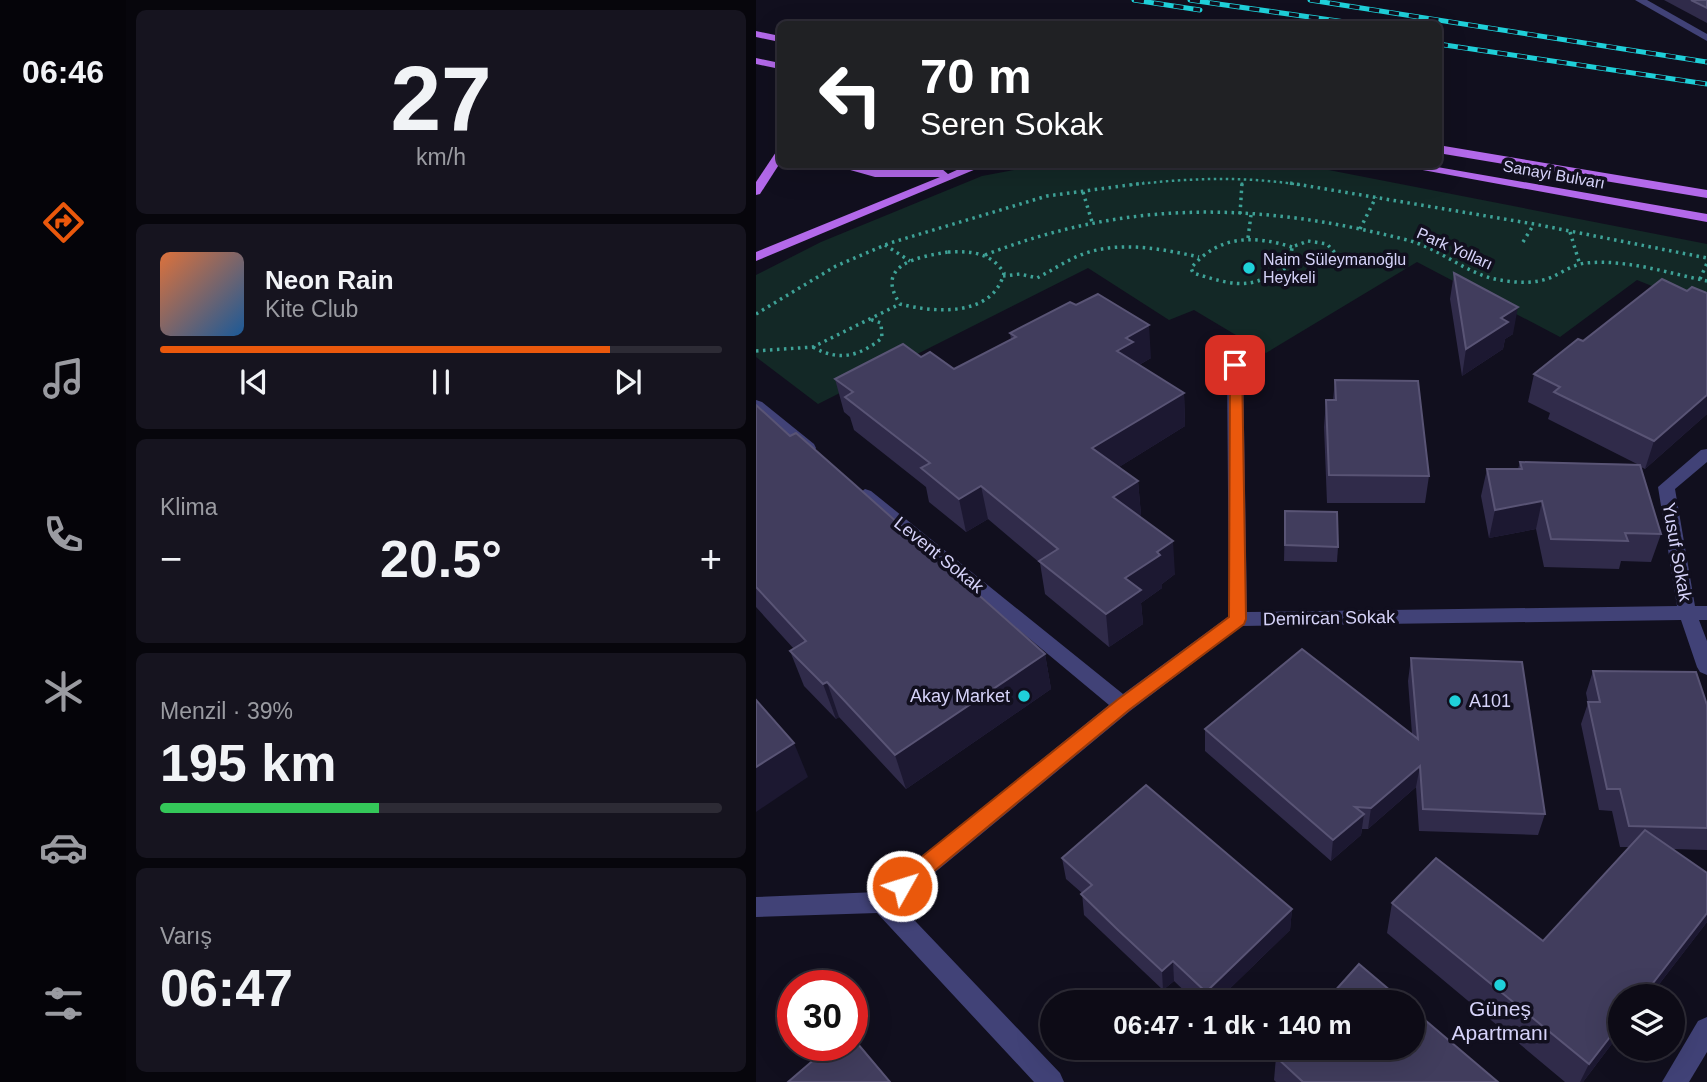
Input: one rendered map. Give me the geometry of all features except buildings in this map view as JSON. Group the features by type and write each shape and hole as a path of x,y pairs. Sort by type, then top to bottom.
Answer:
{"main road":[{"path":"756,34 777,38"},
{"path":"756,61 777,65"},
{"name":"Sanayi Bulvarı","path":"1442,150 1707,194"},
{"path":"756,191 777,160"},
{"path":"847,168 862,173 903,177 947,173 966,168"},
{"path":"756,257 971,168"},
{"name":"Sanayi Bulvarı","path":"1419,168 1707,218"}],"street":[{"path":"1640,0 1707,38"},
{"path":"1235,365 1238,619"},
{"path":"756,405 821,458"},
{"name":"Yusuf Sokak","path":"1707,454 1666,487 1697,612 1707,667"},
{"name":"Levent Sokak","path":"853,485 1123,705"},
{"name":"Demircan Sokak","path":"882,902 1123,705 1238,619 1697,612"},
{"path":"756,907 882,902 1051,1082"},
{"path":"1675,1082 1707,1029"}],"path":[{"path":"756,314 836,266 884,245 1048,196 1176,178 1271,180 1534,224 1707,260 1700,279"},
{"path":"1240,214 1242,180"},
{"path":"1083,192 1093,222"},
{"path":"1360,229 1376,197"},
{"name":"Park Yolları","path":"985,256 1031,236 1093,222 1147,215 1240,214 1302,218 1360,229 1443,253 1468,269 1492,279 1522,283 1547,279 1580,265 1617,263 1707,281"},
{"path":"1248,238 1251,215"},
{"path":"1523,242 1534,224"},
{"path":"1570,231 1580,265"},
{"path":"1292,247 1291,258 1297,262 1326,264 1336,254 1327,244 1318,241 1292,247 1273,240 1248,238 1217,244 1199,257 1191,268 1193,273 1241,288 1261,285 1297,262"},
{"path":"884,245 911,261"},
{"path":"1003,276 1020,274 1037,278 1071,259 1121,247 1143,247 1199,257"},
{"path":"952,250 985,256 996,262 1003,276 997,292 970,308 932,313 900,304 892,295 889,286 893,275 911,261 952,250"},
{"path":"756,351 813,347 900,304"},
{"path":"813,347 825,355 848,357 866,353 882,338 881,323 868,318"}],"green space":[{"path":"1025,168 1318,168 1707,244 1707,308 1637,280 1560,337 1417,262 1266,353 1194,310 1169,320 1088,268 818,404 756,357 756,275 821,242 982,176"}],"railway":[{"path":"1134,0 1200,10"},
{"path":"1190,0 1338,21"},
{"path":"1310,0 1707,62"},
{"path":"1442,45 1707,84"}],"place":[{"name":"Naim Süleymanoğlu Heykeli","path":"1249,268"},
{"name":"Akay Market","path":"1024,696"},
{"name":"A101","path":"1455,701"},
{"name":"Güneş Apartmanı","path":"1500,985"}],"route":[{"path":"902,886 1123,705 1238,619 1235,365"}]}
